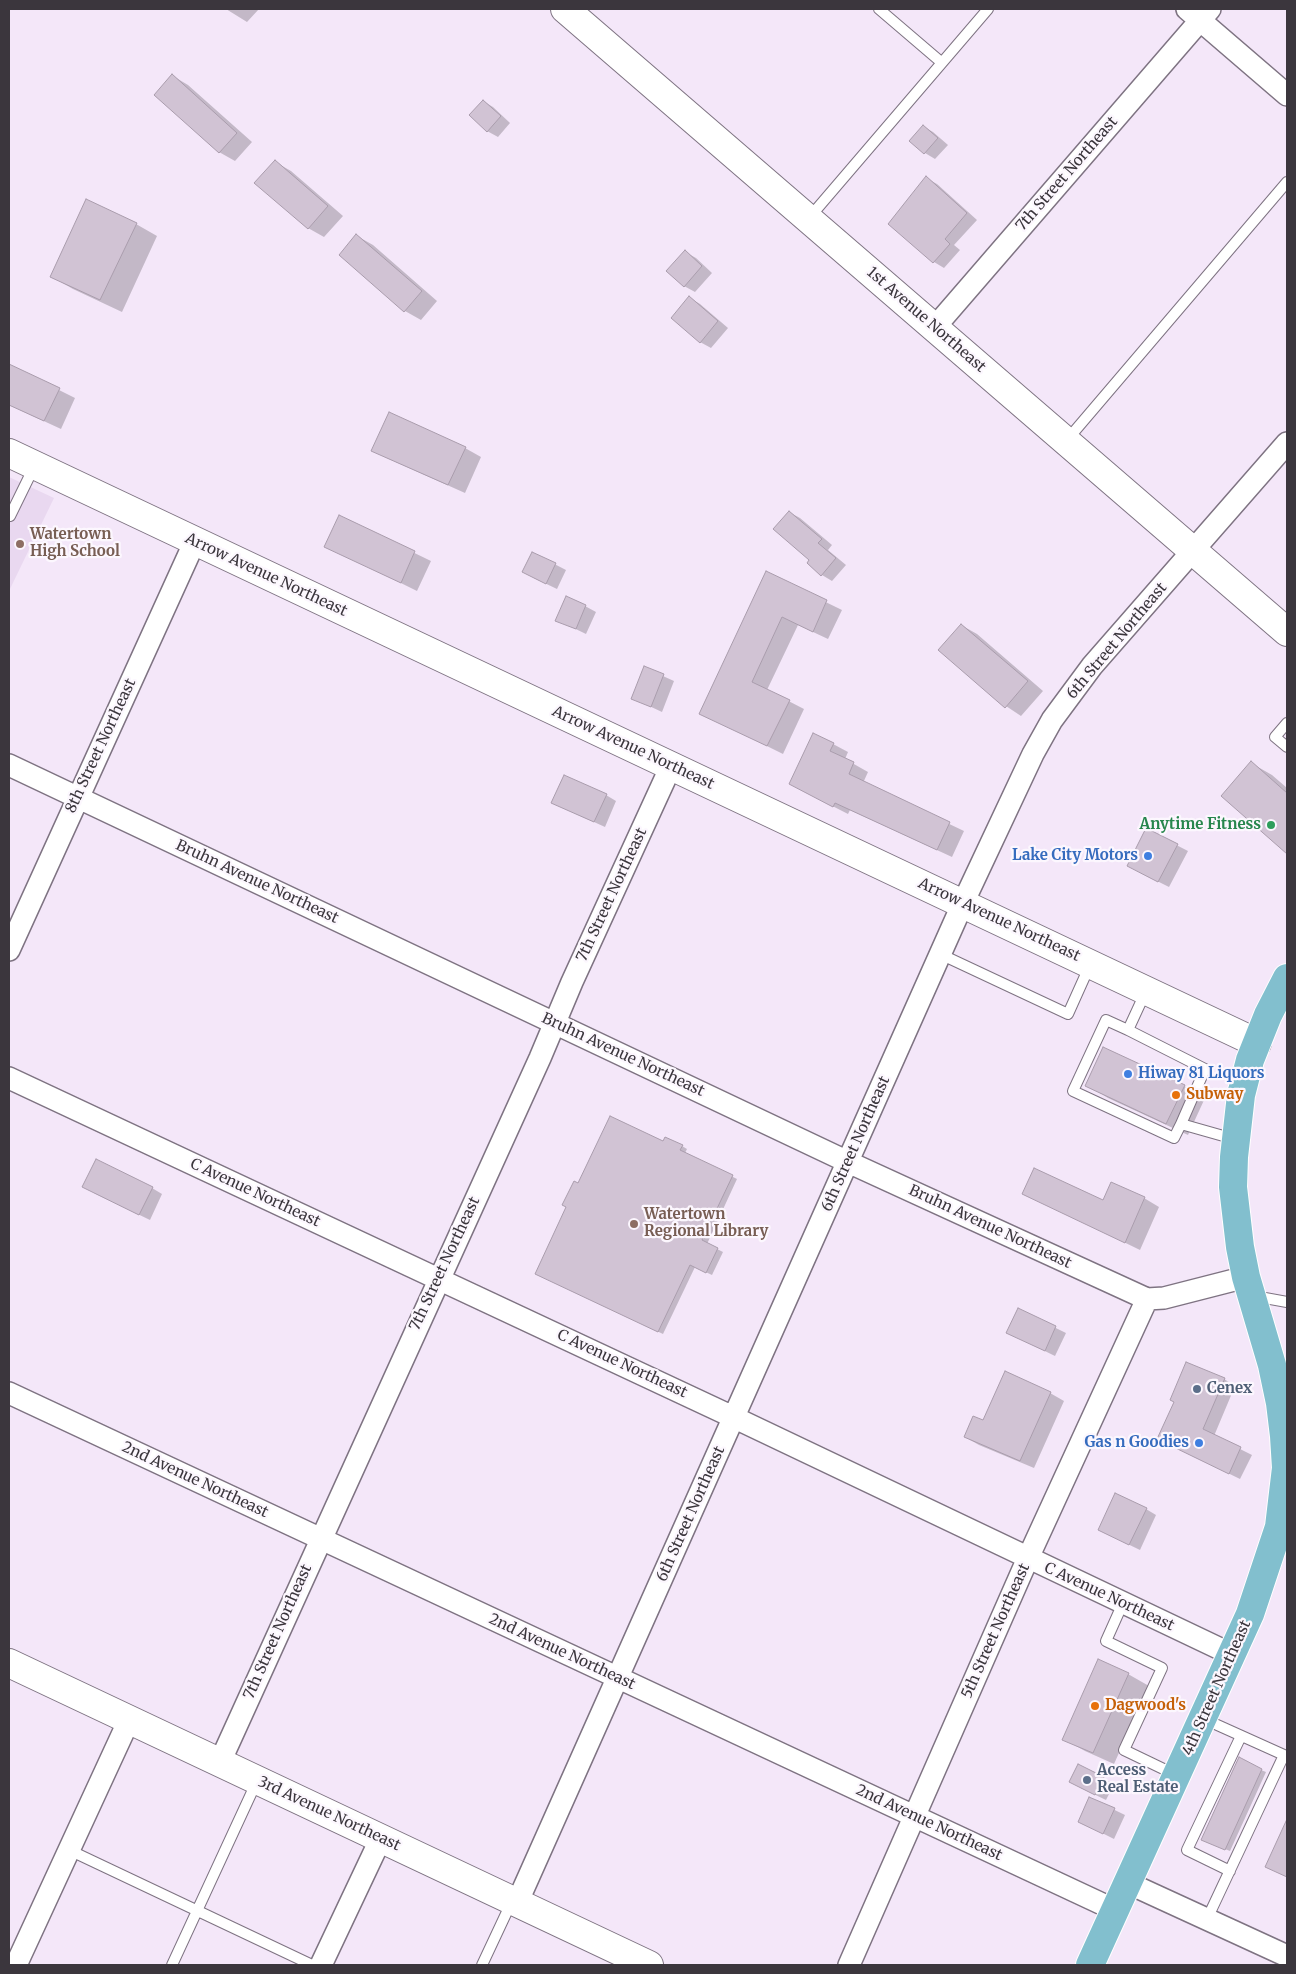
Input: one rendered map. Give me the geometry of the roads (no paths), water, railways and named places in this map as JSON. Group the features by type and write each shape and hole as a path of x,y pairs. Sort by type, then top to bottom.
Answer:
{"main road":[{"path":"1284,994 1257,1043 1241,1095 1235,1139 1234,1201 1240,1247 1248,1286 1284,1403"},
{"name":"4th Street Northeast","path":"1090,1965 1233,1655 1258,1594 1279,1527 1286,1468 1284,1403"}],"street":[{"name":"1st Avenue Northeast","path":"565,9 1287,632"},
{"path":"1199,13 1287,95"},
{"name":"7th Street Northeast","path":"935,327 1199,13"},
{"name":"6th Street Northeast","path":"514,1902 618,1678 940,954 1018,784 1052,720 1092,666 1194,552 1287,443"},
{"name":"Arrow Avenue Northeast","path":"9,453 1257,1043"},
{"name":"8th Street Northeast","path":"9,950 195,541"},
{"name":"Bruhn Avenue Northeast","path":"9,765 848,1162 1147,1299"},
{"name":"7th Street Northeast","path":"220,1762 671,766"},
{"name":"C Avenue Northeast","path":"9,1078 733,1417 1233,1655"},
{"path":"1147,1299 1248,1286"},
{"name":"5th Street Northeast","path":"849,1965 1028,1558 1147,1299"},
{"name":"2nd Avenue Northeast","path":"9,1393 1115,1910"},
{"name":"3rd Avenue Northeast","path":"9,1663 649,1965"},
{"path":"16,1965 129,1720"},
{"path":"321,1965 381,1838"},
{"path":"1128,1883 1287,1956"}],"lane":[{"path":"879,9 941,62"},
{"path":"808,219 988,9"},
{"path":"1066,441 1287,182"},
{"path":"10,516 35,465"},
{"path":"1287,723 1275,737 1287,747"},
{"path":"940,954 1068,1014 1091,964"},
{"path":"1128,1030 1146,990"},
{"path":"1106,1020 1205,1069 1181,1124 1174,1138 1073,1091 1106,1020"},
{"path":"1181,1124 1235,1139"},
{"path":"1248,1286 1287,1302"},
{"path":"1124,1603 1106,1642 1162,1668 1124,1750 1177,1775"},
{"path":"1204,1718 1284,1755 1207,1919"},
{"path":"1230,1870 1187,1850 1241,1736"},
{"path":"172,1965 258,1780"},
{"path":"69,1850 312,1965"},
{"path":"482,1965 514,1902"}],"place":[{"name":"Watertown High School","path":"20,544"},
{"name":"Anytime Fitness","path":"1271,825"},
{"name":"Lake City Motors","path":"1148,856"},
{"name":"Hiway 81 Liquors","path":"1128,1074"},
{"name":"Subway","path":"1176,1095"},
{"name":"Watertown Regional Library","path":"634,1224"},
{"name":"Cenex","path":"1197,1389"},
{"name":"Gas n Goodies","path":"1199,1443"},
{"name":"Dagwood's","path":"1095,1706"},
{"name":"Access Real Estate","path":"1087,1780"}]}
